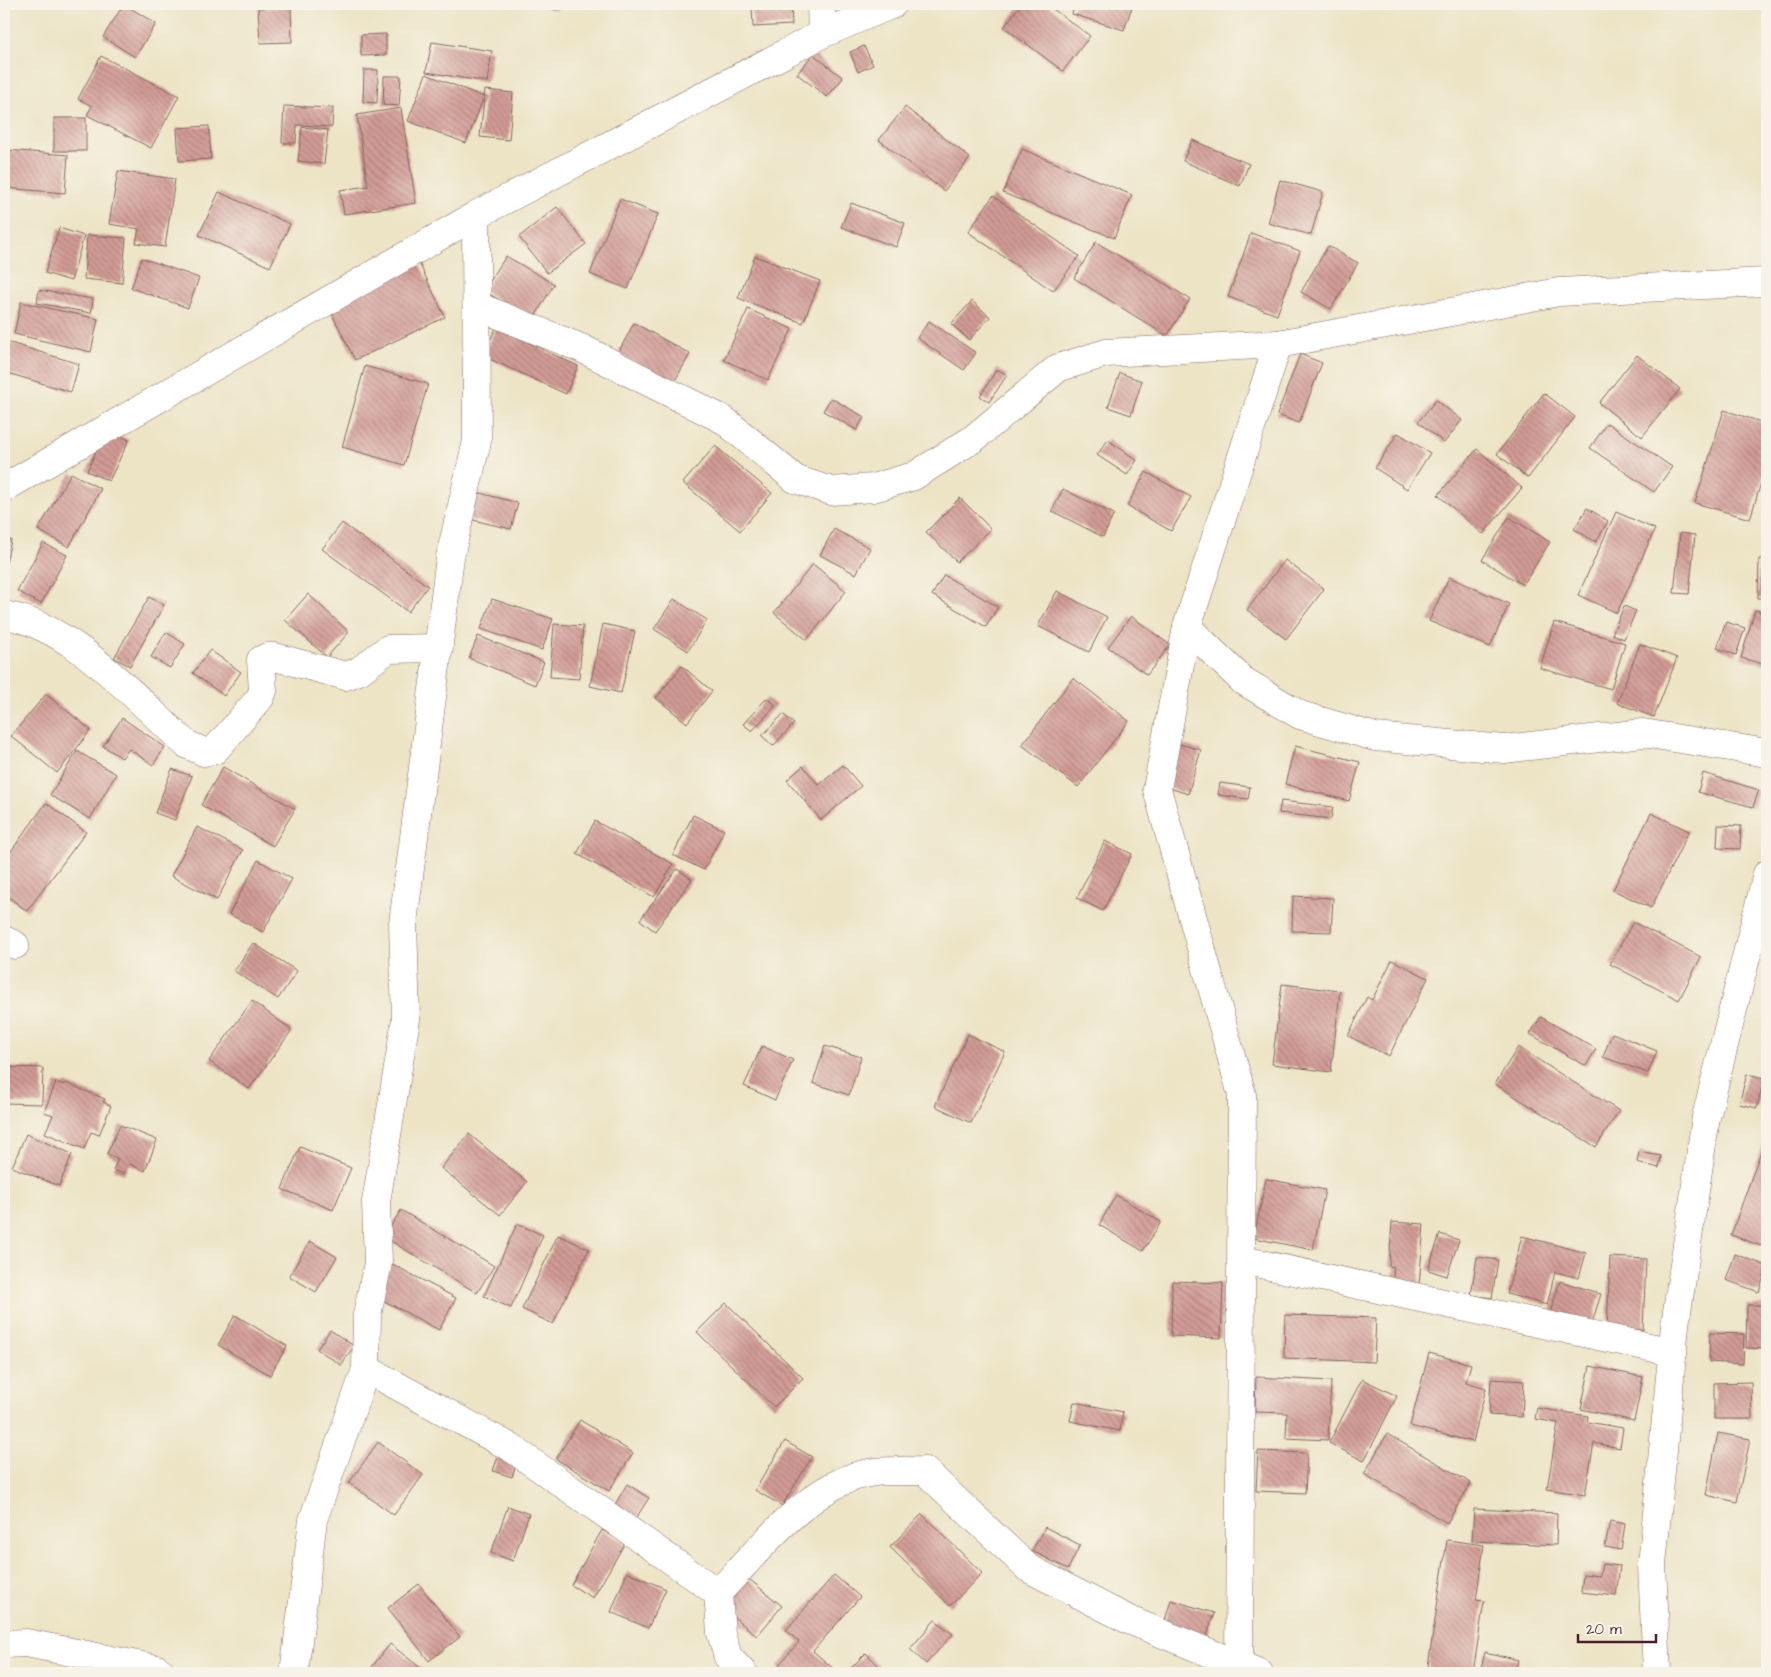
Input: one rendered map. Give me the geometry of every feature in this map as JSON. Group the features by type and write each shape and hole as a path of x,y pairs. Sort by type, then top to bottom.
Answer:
{"street":[{"path":"821,4 822,34"},
{"path":"4,488 476,215 822,34 893,4"},
{"path":"294,1673 312,1520 366,1369 367,1314 378,1263 376,1202 406,1019 403,923 450,557 477,441 476,215"},
{"path":"477,306 581,348 724,420 795,479 830,491 873,488 914,476 973,439 1058,368 1106,353 1278,344 1559,292 1767,282"},
{"path":"743,1673 728,1657 721,1633 718,1594 785,1522 824,1490 864,1474 926,1471 1028,1568 1129,1620 1245,1671 1242,1094 1157,788 1187,627 1278,344"},
{"path":"4,615 31,622 81,648 186,744 204,752 215,750 260,698 263,691 261,660 267,657 275,657 346,676 359,671 388,649 439,648"},
{"path":"1187,627 1242,680 1300,716 1375,737 1504,748 1643,733 1767,753"},
{"path":"1658,1673 1652,1565 1673,1352 1706,1117 1767,874"},
{"path":"1242,1260 1673,1352"},
{"path":"366,1369 510,1447 718,1594"},
{"path":"4,1644 26,1643 157,1669 162,1673"}],"building":[{"path":"124,4 156,24 135,57 103,37"},
{"path":"536,4 558,4 557,10"},
{"path":"752,4 791,4 792,25 753,27"},
{"path":"1021,4 1046,4 1090,36 1063,71 1004,27"},
{"path":"1075,4 1133,4 1124,30 1072,14"},
{"path":"291,7 292,42 260,43 258,8"},
{"path":"386,34 386,55 361,56 361,35"},
{"path":"432,42 492,51 487,82 426,72"},
{"path":"864,46 873,65 858,72 850,52"},
{"path":"813,54 843,78 827,97 797,74"},
{"path":"101,56 179,96 151,148 87,115 92,106 78,99"},
{"path":"364,70 378,70 377,103 363,102"},
{"path":"426,74 484,97 466,143 408,121"},
{"path":"384,76 401,76 399,106 383,105"},
{"path":"485,90 513,93 509,140 480,137"},
{"path":"284,106 333,108 332,127 297,125 296,143 282,143"},
{"path":"905,107 970,158 944,191 879,140"},
{"path":"401,108 416,203 344,214 340,190 368,186 357,115"},
{"path":"54,118 86,118 86,151 54,151"},
{"path":"209,126 211,159 179,161 177,128"},
{"path":"302,127 328,130 324,164 298,161"},
{"path":"1192,140 1249,164 1240,186 1183,161"},
{"path":"1022,149 1132,195 1114,238 1003,193"},
{"path":"6,150 68,155 65,193 4,188"},
{"path":"118,171 175,179 165,247 136,243 139,229 109,224"},
{"path":"1280,180 1323,192 1311,235 1268,223"},
{"path":"219,192 290,224 270,267 199,235"},
{"path":"993,196 1079,256 1053,291 968,232"},
{"path":"620,199 658,214 628,289 590,274"},
{"path":"851,203 905,223 896,247 841,227"},
{"path":"557,207 586,244 547,273 519,237"},
{"path":"59,228 84,236 71,281 45,273"},
{"path":"1251,233 1300,251 1277,315 1228,297"},
{"path":"87,235 126,238 122,283 84,279"},
{"path":"1096,242 1190,299 1167,336 1074,278"},
{"path":"1328,246 1358,263 1331,309 1301,292"},
{"path":"506,256 554,284 533,320 484,291"},
{"path":"755,256 820,281 803,323 738,298"},
{"path":"142,258 199,278 188,308 131,288"},
{"path":"419,263 445,317 355,360 328,306"},
{"path":"39,290 93,299 91,313 37,303"},
{"path":"972,301 990,317 969,340 951,324"},
{"path":"21,302 98,319 91,352 14,334"},
{"path":"748,309 792,329 768,380 724,360"},
{"path":"929,321 976,353 964,370 917,338"},
{"path":"634,323 690,354 673,384 618,353"},
{"path":"496,328 578,366 566,394 483,356"},
{"path":"4,341 79,364 71,392 4,372"},
{"path":"1300,354 1322,363 1299,423 1277,415"},
{"path":"1637,355 1680,389 1642,437 1599,403"},
{"path":"365,366 428,384 404,465 342,447"},
{"path":"997,369 1007,375 989,402 980,396"},
{"path":"1120,373 1142,381 1131,415 1108,407"},
{"path":"1544,393 1575,417 1528,478 1497,454"},
{"path":"831,398 864,417 857,430 823,411"},
{"path":"1436,400 1462,420 1444,443 1418,422"},
{"path":"1724,410 1767,424 1767,463 1750,519 1695,503"},
{"path":"1607,423 1672,467 1654,492 1590,448"},
{"path":"106,430 129,440 109,481 87,471"},
{"path":"1398,433 1430,453 1407,489 1375,468"},
{"path":"1108,440 1137,460 1127,475 1097,455"},
{"path":"715,446 772,493 740,531 683,483"},
{"path":"1477,449 1522,488 1483,534 1438,495"},
{"path":"1146,472 1191,497 1171,531 1127,506"},
{"path":"71,473 101,489 69,547 38,530"},
{"path":"1063,489 1114,514 1103,537 1052,511"},
{"path":"476,492 518,503 511,529 469,519"},
{"path":"960,498 991,529 957,562 926,532"},
{"path":"1587,508 1608,521 1596,542 1574,529"},
{"path":"1616,512 1655,529 1617,613 1578,595"},
{"path":"1509,517 1550,542 1523,585 1482,560"},
{"path":"342,523 428,586 408,612 322,549"},
{"path":"834,529 870,548 856,574 820,555"},
{"path":"1680,533 1695,535 1689,594 1674,593"},
{"path":"4,538 11,540 5,568 4,568"},
{"path":"43,543 67,555 41,604 17,591"},
{"path":"1759,559 1767,559 1767,598 1758,598"},
{"path":"1285,560 1324,589 1286,639 1247,610"},
{"path":"813,564 846,591 807,640 774,613"},
{"path":"944,575 998,607 986,627 932,595"},
{"path":"1449,577 1509,604 1490,647 1429,621"},
{"path":"1057,591 1107,617 1089,652 1038,626"},
{"path":"308,594 349,632 327,657 285,620"},
{"path":"149,597 164,605 130,666 114,658"},
{"path":"492,599 553,619 542,650 481,629"},
{"path":"674,599 707,620 688,651 654,629"},
{"path":"1624,606 1636,611 1624,639 1612,634"},
{"path":"1755,610 1767,613 1767,665 1741,658"},
{"path":"1131,616 1170,645 1147,675 1108,647"},
{"path":"1554,622 1625,643 1611,689 1540,668"},
{"path":"1726,622 1745,628 1736,655 1717,648"},
{"path":"554,624 583,626 579,679 550,677"},
{"path":"603,624 635,631 621,693 590,686"},
{"path":"166,632 185,644 170,668 151,657"},
{"path":"478,636 544,662 535,685 469,658"},
{"path":"1640,644 1677,658 1654,717 1617,703"},
{"path":"210,650 241,672 224,696 193,673"},
{"path":"682,666 712,691 687,723 656,698"},
{"path":"1073,678 1129,721 1078,787 1022,745"},
{"path":"46,694 91,730 57,773 11,736"},
{"path":"767,698 776,705 752,731 743,724"},
{"path":"783,714 794,724 773,746 762,736"},
{"path":"122,718 165,747 153,765 129,749 122,758 103,746"},
{"path":"1176,743 1201,750 1188,794 1163,786"},
{"path":"1295,746 1360,762 1349,801 1285,784"},
{"path":"77,751 116,774 90,819 50,795"},
{"path":"843,765 861,786 821,820 787,780 803,766 819,785"},
{"path":"223,767 295,809 273,846 201,805"},
{"path":"172,769 192,776 175,820 155,813"},
{"path":"1703,773 1759,790 1753,807 1698,792"},
{"path":"1220,783 1250,787 1248,799 1218,795"},
{"path":"1281,801 1333,807 1331,819 1279,813"},
{"path":"46,803 86,832 27,911 4,894 4,861"},
{"path":"1651,813 1689,831 1651,908 1613,890"},
{"path":"693,815 724,830 704,870 673,855"},
{"path":"595,821 673,864 654,897 577,854"},
{"path":"1718,825 1741,826 1740,849 1717,848"},
{"path":"197,827 243,850 217,900 171,876"},
{"path":"1105,841 1132,854 1103,911 1077,898"},
{"path":"258,860 292,879 263,932 229,914"},
{"path":"677,869 692,879 655,931 640,920"},
{"path":"1293,896 1333,898 1331,932 1292,931"},
{"path":"1633,922 1701,957 1679,1000 1610,964"},
{"path":"253,943 297,971 278,999 234,971"},
{"path":"1392,960 1428,978 1389,1056 1348,1036 1367,997 1372,1000"},
{"path":"1282,984 1340,991 1331,1072 1272,1064"},
{"path":"252,1001 292,1030 249,1089 209,1061"},
{"path":"1541,1017 1596,1049 1586,1066 1530,1034"},
{"path":"1612,1033 1657,1051 1648,1073 1603,1057"},
{"path":"968,1034 1005,1052 971,1123 935,1106"},
{"path":"762,1046 793,1060 775,1100 744,1086"},
{"path":"825,1046 861,1057 849,1095 813,1083"},
{"path":"1518,1047 1619,1111 1596,1147 1495,1084"},
{"path":"4,1067 43,1068 42,1104 4,1103"},
{"path":"1747,1074 1764,1078 1757,1108 1739,1104"},
{"path":"56,1082 64,1085 66,1083 105,1099 103,1102 111,1106 99,1135 91,1132 84,1149 45,1133 53,1115 44,1112"},
{"path":"120,1125 157,1140 145,1171 129,1164 124,1174 113,1170 118,1159 107,1154"},
{"path":"26,1134 72,1154 59,1186 12,1167"},
{"path":"469,1134 527,1182 500,1215 441,1168"},
{"path":"1767,1134 1767,1229 1761,1246 1731,1235"},
{"path":"300,1147 351,1168 333,1210 282,1189"},
{"path":"1639,1152 1661,1156 1659,1168 1637,1162"},
{"path":"1266,1179 1325,1190 1313,1250 1254,1238"},
{"path":"1116,1195 1161,1222 1143,1251 1099,1225"},
{"path":"401,1210 494,1266 477,1293 384,1237"},
{"path":"1392,1222 1424,1224 1419,1286 1392,1284 1394,1267 1389,1266"},
{"path":"517,1224 543,1235 511,1308 484,1296"},
{"path":"1440,1234 1459,1240 1447,1276 1428,1270"},
{"path":"558,1235 589,1249 553,1324 522,1309"},
{"path":"1522,1236 1586,1253 1579,1278 1555,1272 1547,1305 1507,1294"},
{"path":"310,1241 337,1257 316,1292 289,1276"},
{"path":"1735,1254 1767,1266 1759,1292 1726,1280"},
{"path":"1477,1257 1498,1260 1492,1298 1471,1295"},
{"path":"1610,1257 1646,1259 1643,1330 1607,1329"},
{"path":"392,1264 456,1298 439,1330 375,1296"},
{"path":"1172,1281 1223,1283 1221,1338 1171,1336"},
{"path":"1560,1281 1601,1294 1591,1326 1550,1313"},
{"path":"726,1303 803,1378 774,1407 697,1332"},
{"path":"1747,1305 1767,1305 1767,1349 1746,1348"},
{"path":"235,1315 287,1346 270,1375 218,1345"},
{"path":"1285,1315 1376,1318 1374,1362 1284,1358"},
{"path":"330,1330 354,1346 341,1365 317,1349"},
{"path":"1710,1333 1744,1334 1743,1364 1709,1362"},
{"path":"1429,1353 1471,1364 1466,1382 1486,1388 1473,1442 1410,1426"},
{"path":"1590,1366 1643,1377 1634,1421 1581,1409"},
{"path":"1256,1377 1331,1381 1328,1440 1286,1438 1287,1413 1255,1412"},
{"path":"1362,1379 1397,1396 1364,1461 1329,1443"},
{"path":"1491,1379 1524,1381 1522,1417 1489,1415"},
{"path":"1751,1382 1752,1419 1714,1419 1714,1383"},
{"path":"1074,1402 1123,1412 1120,1431 1070,1421"},
{"path":"1537,1408 1588,1416 1587,1422 1623,1428 1620,1448 1594,1443 1585,1495 1547,1489 1558,1423 1535,1419"},
{"path":"580,1420 633,1453 609,1491 556,1459"},
{"path":"1718,1433 1750,1439 1737,1502 1706,1495"},
{"path":"1387,1434 1471,1483 1447,1523 1364,1474"},
{"path":"785,1441 812,1457 782,1506 755,1490"},
{"path":"378,1442 423,1475 394,1515 349,1483"},
{"path":"1258,1451 1307,1453 1305,1493 1256,1491"},
{"path":"498,1456 517,1462 512,1477 493,1471"},
{"path":"627,1484 649,1498 634,1521 613,1508"},
{"path":"508,1506 529,1514 513,1561 491,1553"},
{"path":"1474,1509 1557,1513 1556,1545 1472,1541"},
{"path":"922,1514 982,1573 950,1606 890,1547"},
{"path":"1610,1521 1625,1524 1621,1550 1605,1547"},
{"path":"1045,1527 1080,1545 1068,1569 1032,1551"},
{"path":"602,1530 625,1543 593,1598 571,1585"},
{"path":"1447,1540 1484,1545 1476,1600 1484,1601 1473,1673 1427,1673"},
{"path":"1602,1564 1620,1566 1616,1596 1581,1592 1583,1574 1600,1576"},
{"path":"627,1572 666,1589 648,1628 611,1612"},
{"path":"834,1575 860,1597 813,1651 836,1671 834,1673 784,1673 777,1667 799,1642 786,1630"},
{"path":"749,1579 782,1606 757,1636 724,1609"},
{"path":"419,1584 460,1637 429,1661 388,1608"},
{"path":"1171,1600 1214,1613 1206,1639 1163,1627"},
{"path":"935,1620 953,1634 926,1664 910,1649"},
{"path":"390,1644 427,1673 367,1673"},
{"path":"1485,1652 1518,1660 1515,1673 1480,1673"},
{"path":"866,1653 886,1673 846,1673"},
{"path":"75,1660 102,1673 68,1673"}]}
